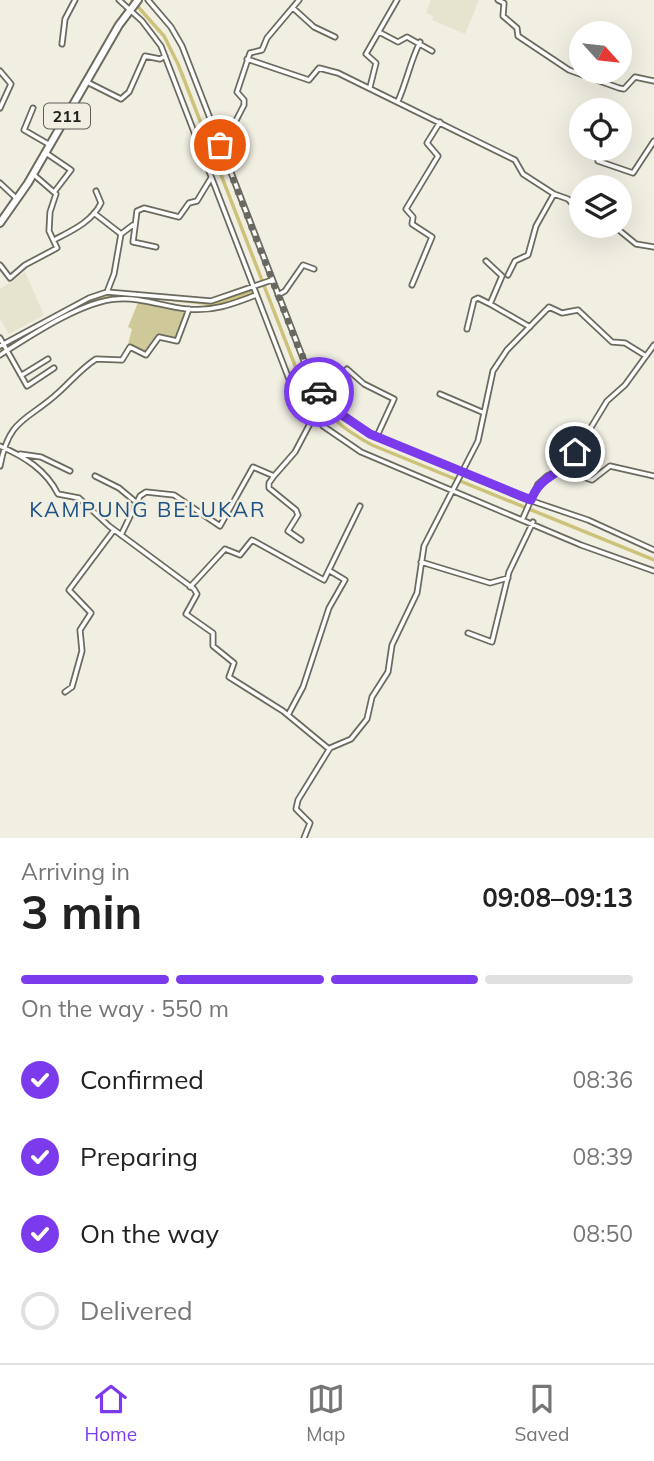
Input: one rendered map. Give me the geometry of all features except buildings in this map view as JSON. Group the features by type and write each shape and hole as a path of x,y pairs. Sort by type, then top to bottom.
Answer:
{"main road":[{"name":"211","path":"0,223 18,199 130,8 138,0"}],"street":[{"path":"62,44 65,19 75,0"},
{"path":"119,0 150,30 165,56 256,287 256,295 292,387 314,416 330,433 361,452 524,515 581,545 654,569"},
{"path":"148,0 177,37 270,281 317,389 339,413 377,436 461,473 530,502 588,520 654,550"},
{"path":"220,145 228,136 244,105 244,100 237,92 247,59 251,52 261,50 267,38 299,0"},
{"path":"370,87 376,63 366,55 397,0"},
{"path":"498,0 504,4 503,16 517,28 518,36 569,70 624,89 635,77 654,81"},
{"path":"293,8 314,27 335,37"},
{"path":"379,32 395,41 406,37 432,51"},
{"path":"398,101 408,78 407,68 420,43"},
{"path":"86,81 121,99 129,93 145,56 160,59 165,56"},
{"path":"247,59 309,80 319,68 323,68 370,87 512,158 523,174 554,194 569,200"},
{"path":"0,71 11,84 0,108"},
{"path":"33,108 24,130 50,145"},
{"path":"412,285 432,237 412,224 413,217 406,209 438,156 428,143 440,122"},
{"path":"597,161 633,173 654,141"},
{"path":"46,153 71,169 55,191"},
{"path":"0,265 10,278 25,265 56,249 49,231 51,212 57,200 55,191 33,174"},
{"path":"156,247 134,243 133,225 140,208 173,217 182,216 187,205 197,201 203,185 211,178"},
{"path":"0,183 18,199"},
{"path":"54,240 75,229 94,213 100,203 96,191"},
{"path":"508,275 515,261 528,255 536,226 554,194"},
{"path":"94,213 121,234"},
{"path":"107,292 114,274 121,234 133,225"},
{"path":"629,238 636,244 654,247"},
{"path":"486,261 502,276 490,304"},
{"path":"278,295 285,290 303,265 314,269"},
{"path":"4,347 82,309 107,300 211,301 270,281"},
{"path":"0,355 4,347 89,298 107,292 166,301 189,309 213,309 256,295"},
{"path":"467,329 474,300 478,298 530,327"},
{"path":"304,838 310,824 296,806 329,749 351,739 368,719 372,697 388,671 392,645 417,593 424,546 478,441 482,412 494,371 507,350 546,307 562,313 575,309 612,342 625,343 646,356"},
{"path":"0,466 5,448 26,414 44,404 96,359 122,360 129,347 148,354 159,337 177,341 189,309"},
{"path":"0,338 29,387 54,368"},
{"path":"524,515 541,480 564,470 607,401 625,385 654,345"},
{"path":"22,374 48,359"},
{"path":"347,369 364,384 394,399 377,436"},
{"path":"440,394 482,412"},
{"path":"301,540 288,531 298,515 296,510 268,485 295,452 314,416"},
{"path":"5,448 19,454 52,480 58,494 79,498 114,530 190,587 197,594 186,614 214,633 213,646 234,663 228,676 288,715 329,749"},
{"path":"19,454 41,457 71,471"},
{"path":"564,470 592,480 610,466 654,477"},
{"path":"121,535 136,503 146,492 171,494 220,526 253,467 274,477"},
{"path":"95,476 119,488 136,503"},
{"path":"190,587 225,549 242,554 252,540 322,581 330,571 360,506"},
{"path":"468,634 492,642 508,578 533,522"},
{"path":"65,692 72,687 82,650 80,630 92,613 69,590 114,530"},
{"path":"421,562 491,583 508,578"},
{"path":"288,715 303,687 329,608 345,581 330,571"}],"shaded area":[{"path":"431,0 479,0 465,34 432,20 433,16 426,13"},
{"path":"25,272 44,315 9,334 0,319 0,289"},
{"path":"139,300 186,309 176,339 157,335 145,353 128,344 132,329 128,327"}],"waterway":[{"path":"132,0 164,36 178,64 303,386 318,404 343,426 372,445 654,560"},
{"path":"158,298 214,304 252,292"},
{"path":"0,350 90,301 116,294"}],"way so far":[{"path":"220,145 311,379 319,392"}],"district":[{"name":"KAMPUNG BELUKAR","path":"148,509"}],"route":[{"path":"319,392 339,413 370,434 531,500 541,480 564,470 575,452"}]}
